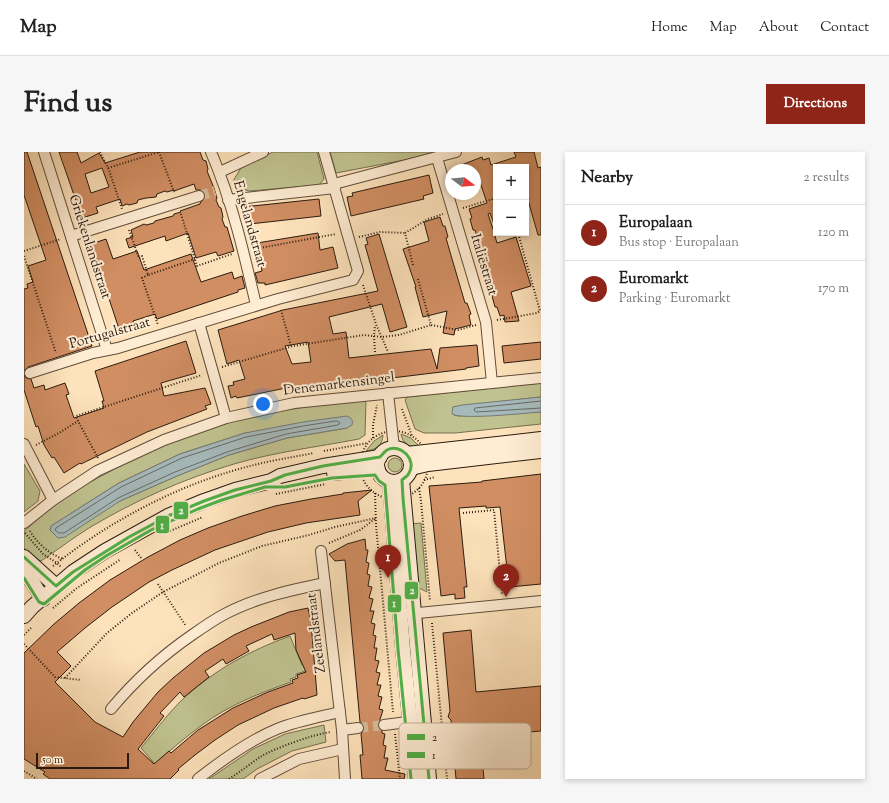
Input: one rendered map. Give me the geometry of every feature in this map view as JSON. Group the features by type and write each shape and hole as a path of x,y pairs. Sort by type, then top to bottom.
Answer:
{"street":[{"name":"Griekenlandstraat","path":"44,152 107,350"},
{"name":"Engelandstraat","path":"211,152 220,172 220,189 228,200 243,250 256,305"},
{"path":"220,172 264,152"},
{"path":"324,152 348,235"},
{"path":"228,200 334,186 456,152"},
{"name":"Italiëstraat","path":"437,158 486,322 492,383"},
{"path":"71,236 199,196"},
{"name":"Portugalstraat","path":"30,373 60,363 118,348 256,305 353,280 358,271 348,235"},
{"path":"199,323 226,418"},
{"name":"Denemarkensingel","path":"26,522 53,500 104,468 164,440 226,418 294,403 541,378"},
{"path":"383,394 394,448"},
{"path":"407,454 541,440"},
{"path":"25,447 53,500"},
{"path":"394,448 407,454 410,460 411,468 408,475 396,481 383,478 379,464 386,451 394,448"},
{"path":"411,468 428,464 541,451"},
{"path":"45,606 56,586 74,572 111,548 168,516 235,490 280,476 323,466 379,464"},
{"path":"396,481 416,721 402,723"},
{"name":"Zeelandstraat","path":"321,551 342,730 345,779"},
{"path":"24,557 56,586"},
{"path":"24,569 45,606"},
{"path":"111,709 145,671 173,647 223,615 286,592 325,583"},
{"path":"407,614 541,601"},
{"path":"29,621 32,606 45,606"},
{"path":"198,779 228,756 277,729 307,719 340,712"},
{"path":"389,725 399,724"},
{"path":"342,730 358,728"},
{"path":"260,779 299,759 343,750"},
{"path":"427,769 429,779"}],"path":[{"path":"100,152 108,168 139,258 142,256 148,275"},
{"path":"108,168 159,152 177,202 197,266 243,250 348,235 366,236 380,232 405,233 428,219 493,199"},
{"path":"405,233 413,265"},
{"path":"24,251 71,236"},
{"path":"24,256 60,363"},
{"path":"161,335 142,278 196,259"},
{"path":"365,291 376,324 388,352"},
{"path":"278,299 291,346"},
{"path":"375,352 374,336 376,324"},
{"path":"104,468 76,416 212,370 291,346 364,335 382,337 399,335 431,324"},
{"path":"373,438 373,425 383,394"},
{"path":"25,447 59,433 78,421"},
{"path":"424,480 419,488 442,723"},
{"path":"359,484 365,483 375,493 389,725 400,779"},
{"path":"274,495 327,484"},
{"path":"463,513 494,510 504,605"},
{"path":"167,533 210,514"},
{"path":"321,551 325,545 360,530 376,518"},
{"path":"65,678 107,633 163,592 219,562 262,546 376,518"},
{"path":"26,522 32,526 28,529 47,550 56,556 63,558 74,572"},
{"path":"24,532 43,554 57,563"},
{"path":"129,554 135,550 141,558"},
{"path":"45,606 77,588 123,557"},
{"path":"158,584 192,635"},
{"path":"24,634 29,621"},
{"path":"24,644 55,677 81,680"},
{"path":"230,779 262,756 322,733 342,730"},
{"path":"446,769 447,779"},
{"path":"24,771 37,779"}],"green space":[{"path":"273,152 317,152 324,179 319,185 249,191 235,187 233,181 241,168"},
{"path":"330,152 434,152 415,158 336,173"},
{"path":"541,383 541,397 453,407 454,415 458,416 541,412 541,424 455,433 424,433 415,429 405,400 407,397"},
{"path":"366,400 365,435 359,439 249,460 215,470 178,484 141,500 106,518 41,561 34,558 24,548 24,531 66,495 120,466 168,443 245,417 306,407","holes":["347,428 287,438 229,455 50,530 51,526 119,483 180,454 245,433"]},
{"path":"401,434 411,438 420,447 413,447 405,443"},
{"path":"383,435 378,446 366,451 374,441"},
{"path":"392,458 398,458 402,462 402,468 398,472 392,472 388,468 388,462"},
{"path":"24,464 40,491 38,501 24,512"},
{"path":"421,523 427,592 417,587 410,524"},
{"path":"290,636 302,665 314,663 315,668 296,674 296,677 290,679 291,682 256,695 223,711 196,730 155,764 141,748 179,703 197,687 234,661"},
{"path":"324,725 326,742 292,751 257,769 243,779 209,779 253,749 285,734"}],"water":[{"path":"541,397 541,412 481,416 458,416 452,414 453,407 462,405"},
{"path":"347,416 352,419 352,425 347,428 287,438 229,455 177,476 120,501 65,537 58,538 50,530 51,526 119,483 180,454 245,433 303,422"}],"building":[{"path":"24,152 27,152 92,346 28,367 24,371 24,289 28,288 27,284 33,282 28,266 46,260 24,195"},
{"path":"59,152 77,152 81,163 99,153 105,163 140,152 200,152 203,160 206,161 207,171 214,188 217,198 216,200 221,208 222,219 225,227 227,227 234,251 218,256 216,252 196,258 188,233 166,241 165,236 129,248 126,239 133,237 131,230 144,224 154,223 155,221 173,216 174,214 181,212 180,211 200,204 205,198 204,192 196,190 194,184 174,191 165,191 157,194 156,197 138,200 137,203 129,205 127,204 122,206 120,199 96,207 98,213 82,218","holes":["102,168 109,187 91,193 85,174"]},
{"path":"514,152 534,152 538,168 541,167 541,235 538,235 529,204 529,164 494,164 516,157"},
{"path":"482,157 483,160 489,158 491,165 493,164 493,221 490,213 488,214 493,229 493,236 495,236 497,243 516,237 531,286 511,292 519,321 505,322 504,315 500,316 497,307 495,307 492,296 494,295 475,230 473,230 470,219 472,218 469,209 487,203 481,185 481,164 464,164"},
{"path":"429,175 433,193 423,196 424,199 351,216 347,197 353,196 352,193"},
{"path":"319,199 321,216 250,224 250,220 244,221 243,207"},
{"path":"440,217 443,226 445,226 448,237 446,238 465,303 467,303 471,314 469,315 471,325 455,329 454,335 443,333 447,311 423,317 416,287 403,249 429,241 424,222"},
{"path":"318,233 320,250 333,247 338,268 265,285 265,283 258,283 255,273 262,271 257,243"},
{"path":"379,234 407,327 390,332 382,304 329,317 333,334 346,332 349,358 431,349 437,369 440,348 477,345 479,366 400,377 291,387 231,398 228,386 234,385 233,382 245,379 239,360 227,364 218,330 283,310 378,291 365,245 368,244 366,238","holes":["308,342 311,362 292,364 285,346"]},
{"path":"106,239 113,259 137,251 144,270 191,254 201,282 232,272 234,279 242,276 245,288 238,290 238,292 157,319 155,314 133,321 135,326 128,331 120,332 91,244"},
{"path":"186,341 196,373 161,383 164,396 205,388 211,404 205,406 207,409 147,432 81,464 80,463 64,473 44,445 38,426 36,427 24,390 24,375 26,378 31,379 34,388 44,385 45,390 65,383 69,394 66,395 74,418 104,408 102,401 104,401 95,371"},
{"path":"541,342 541,359 504,363 502,346"},
{"path":"541,474 541,584 509,587 500,507 486,508 486,506 459,508 467,587 464,587 465,598 455,599 455,594 441,596 429,486 482,482"},
{"path":"372,490 358,501 360,515 306,523 268,532 215,550 172,570 149,582 112,607 57,652 71,666 55,682 95,722 123,737 133,722 158,692 204,653 234,635 251,627 289,612 308,608 311,622 317,695 274,708 238,725 195,755 178,769 179,770 170,779 50,779 43,774 45,772 24,759 24,653 54,624 79,603 110,580 148,557 180,540 208,528 275,506 343,493","holes":["295,633 296,650 306,672 297,675 298,678 292,680 293,683 268,692 233,708 198,730 171,753 169,751 154,764 138,749 164,716 160,713 180,692 184,697 209,677 205,671 223,659 226,664 249,651 246,646 272,634 274,640"]},
{"path":"365,539 366,550 368,550 366,562 369,563 367,574 370,575 368,586 372,587 369,598 373,599 370,611 374,611 371,623 375,624 373,635 376,636 374,648 377,648 375,660 379,661 376,672 380,673 377,685 381,685 378,696 382,697 379,709 383,710 378,726 382,733 385,734 383,745 386,746 384,758 388,758 385,770 405,774 404,779 362,779 360,755 363,755 361,734 364,731 364,728 363,724 360,722 345,560 335,561 329,554 347,544"},
{"path":"471,630 476,692 541,686 541,731 531,732 531,723 451,723 451,720 448,717 450,711 443,633"},
{"path":"455,769 483,769 484,779 456,779"}],"tunnel":[{"path":"199,196 215,191"},
{"path":"358,728 384,725"}],"transit line":[{"name":"2","path":"24,557 56,586 73,572 129,537 168,516 204,501 235,490 271,481 285,475 323,466 380,457 387,450 392,448 402,451 406,454 411,463 411,468 407,476 402,480 424,723"},
{"name":"1","path":"24,578 39,602 44,604 85,570 106,556 151,530 198,509 265,487 285,487 332,478 375,475 379,481 385,485 405,723"},
{"name":"1","path":"410,769 411,779"},
{"name":"2","path":"428,769 429,779"}],"place":[{"name":"Europalaan","path":"388,578"},
{"name":"Euromarkt","path":"506,597"}]}
